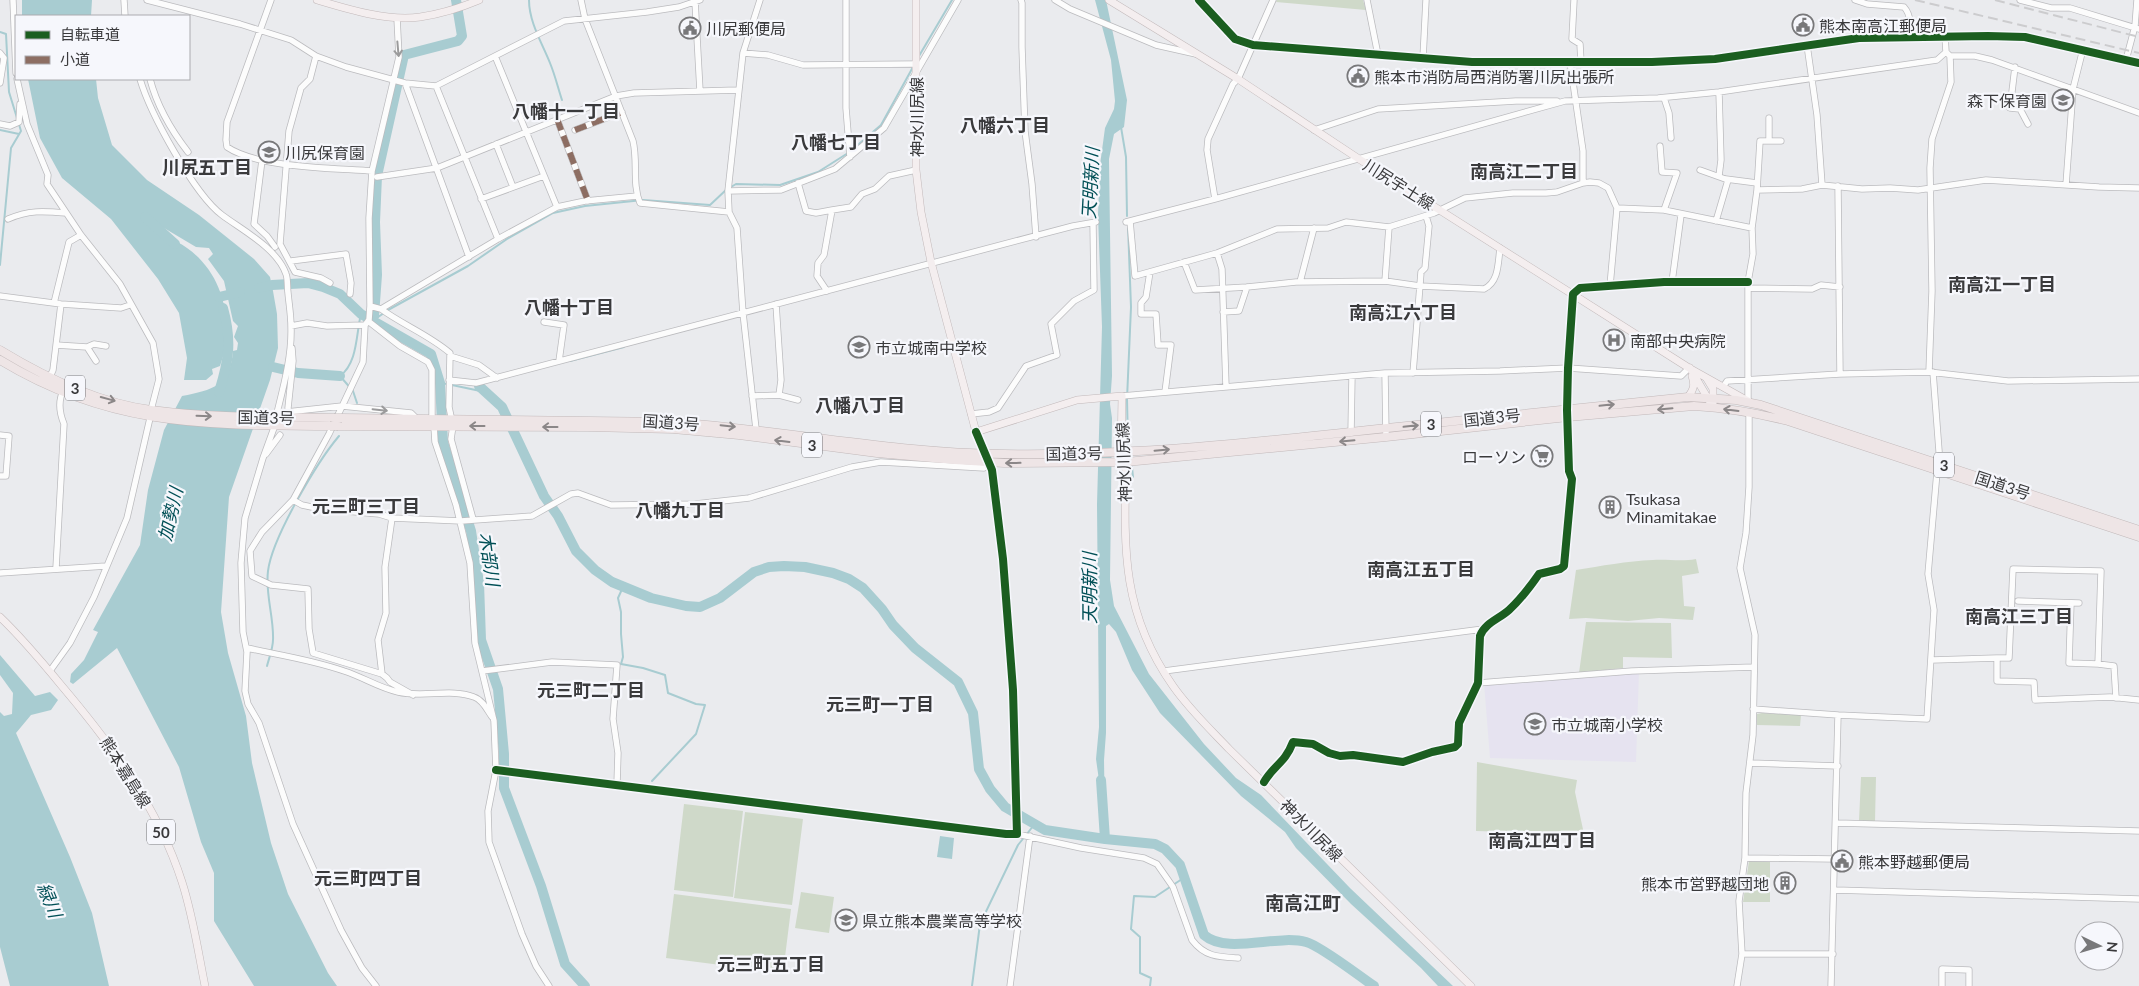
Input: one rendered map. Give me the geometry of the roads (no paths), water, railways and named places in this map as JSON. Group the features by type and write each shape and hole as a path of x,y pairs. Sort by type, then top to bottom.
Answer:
{"highway":[{"name":"国道3号","path":"0,350 48,381"},
{"name":"国道3号","path":"0,360 100,405 195,423 334,426 434,421"},
{"name":"国道3号","path":"152,414 416,418 505,426 673,429 746,436 878,453 989,463 1097,463 1126,462 1386,438 1688,397 1788,421 2139,530"},
{"name":"国道3号","path":"451,422 500,419 636,420 756,429 867,445 984,454 1096,453 1290,439 1386,428 1567,413 1748,402 2139,537"}],"main road":[{"path":"317,0 347,9 397,18 418,18 454,9 479,0"},
{"name":"神水川尻線","path":"916,0 916,170 921,212 931,262 976,432"},
{"name":"川尻宇土線","path":"1110,0 1238,79 1359,159 1690,368 1748,402"},
{"path":"1688,397 1693,390 1694,382 1690,368"},
{"name":"川尻宇土線","path":"1690,368 1711,403"},
{"path":"1705,377 1714,389 1711,403"},
{"path":"976,432 1077,400 1122,396"},
{"name":"神水川尻線","path":"1122,396 1117,452 1126,462 1124,532 1128,577 1141,625 1149,646 1164,671 1192,709 1472,986"},
{"name":"熊本嘉島線","path":"0,617 73,698 117,753 131,776 168,844 186,895 205,986"}],"street":[{"path":"13,0 15,49"},
{"path":"124,0 125,15"},
{"path":"146,0 261,30 291,40 316,56 394,80 436,86 564,21 655,11 698,1 700,91"},
{"path":"271,0 228,122 227,148 262,160 286,164 372,171"},
{"path":"581,0 585,19 636,151 637,196 640,204 729,212"},
{"path":"756,429 743,313 737,228 729,212 728,191 743,53 760,0"},
{"path":"846,0 846,108 850,157"},
{"path":"728,191 781,190 835,169 850,157 884,128 958,0"},
{"path":"1021,0 1025,131 1036,237"},
{"path":"1055,0 1156,46 1196,54"},
{"path":"1199,0 1235,38 1253,45 1472,62 1652,62 1715,59 1859,38 1945,36 2025,37 2139,63"},
{"path":"1215,199 1207,150 1208,139 1233,84 1238,79 1272,3 1264,0"},
{"path":"1367,0 1378,55"},
{"path":"1423,58 1426,0"},
{"path":"1574,0 1572,39 1580,44 1581,62"},
{"path":"1855,0 1867,4 1904,7 1908,12 1910,20 1908,36"},
{"path":"2020,0 2051,8 2070,8 2137,29"},
{"path":"2070,8 2072,0"},
{"path":"2126,60 2137,29 2137,0"},
{"path":"397,18 399,57 372,171 369,218 370,306 363,362 294,500 262,532 250,551 252,576 271,585 308,589 309,629 313,654 382,674 390,682 413,695"},
{"path":"1753,709 1927,719 1934,610 1928,574 1939,468 1931,372 1930,168 1932,139 1951,82 1945,36"},
{"path":"1807,45 1817,115 1822,185"},
{"path":"2066,185 2073,90 2083,50"},
{"path":"0,53 4,58 0,82"},
{"path":"743,53 768,55 803,65 916,64"},
{"path":"1314,130 1378,110 1516,100 1564,101 1664,98 1719,92 1937,60 1948,54 1975,56 2015,67 2139,114"},
{"path":"316,56 310,78 301,88 289,131 280,244 296,272 321,278 330,283"},
{"path":"495,56 557,208"},
{"path":"1570,62 1583,151 1583,182"},
{"path":"2015,67 2010,108 2020,109 2028,124"},
{"path":"17,80 27,124 48,175 47,184 81,235 120,284 130,305 153,343 159,379 127,518 94,597 74,635 50,672"},
{"path":"140,80 163,131 201,192 222,215 254,236 269,250 286,274 293,361 288,408"},
{"path":"150,80 165,118 188,152"},
{"path":"405,83 469,257"},
{"path":"436,86 498,239"},
{"path":"377,177 437,168 616,96 634,93 738,90"},
{"path":"1718,176 1720,160 1719,92"},
{"path":"0,124 10,126 20,122 20,95"},
{"path":"1664,98 1669,113 1671,138"},
{"path":"1564,101 1215,199 1128,221 1135,276 1217,253 1277,229 1328,228 1346,222 1389,227 1441,211 1465,198 1497,194 1546,194 1583,182 1599,183 1608,188 1618,208 1610,286"},
{"path":"575,130 622,112"},
{"path":"1768,141 1769,118"},
{"path":"557,119 588,201"},
{"path":"1748,402 1748,285 1760,141 1781,141"},
{"path":"496,144 513,187"},
{"path":"1660,146 1662,172 1677,173 1664,210"},
{"path":"262,160 254,224 268,236 276,247"},
{"path":"798,183 806,211 816,213 851,207 862,194 875,188 889,176 916,170"},
{"path":"1700,170 1726,179 1757,183"},
{"path":"481,199 544,176"},
{"path":"1716,221 1726,179"},
{"path":"1757,190 1802,189 1822,185 1862,189 1930,189 1986,180 2139,188"},
{"path":"1838,186 1840,374"},
{"path":"381,309 498,239 557,208 588,201 637,196"},
{"path":"1618,208 1664,210 1752,228"},
{"path":"827,291 817,276 818,263 824,255 832,210"},
{"path":"8,219 22,212 66,213"},
{"path":"1672,282 1681,215"},
{"path":"1413,373 1420,272 1425,268 1428,226 1426,216"},
{"path":"449,380 476,383 497,378 931,262 1036,237 1073,226 1094,223 1094,290 1074,301 1051,324 1057,355 1026,366 998,408 989,412 971,414"},
{"path":"1385,282 1389,227"},
{"path":"1300,282 1314,228"},
{"path":"54,302 69,242 81,235"},
{"path":"1184,262 1195,290 1247,288 1300,282 1385,282 1484,290 1490,286 1496,276 1500,248"},
{"path":"1217,253 1222,269 1226,386"},
{"path":"291,261 346,254 351,283 350,294"},
{"path":"1150,272 1141,314 1156,314 1158,345 1171,345 1165,392"},
{"path":"1164,671 1483,629 1509,610 1539,574 1560,569 1564,566 1572,478 1569,471 1568,368 1573,294 1580,288 1672,282 1812,288 1821,285 1840,287"},
{"path":"1224,312 1239,311 1247,288"},
{"path":"0,296 61,304 121,308 130,305"},
{"path":"48,381 56,344 61,304"},
{"path":"776,304 781,380 779,395"},
{"path":"370,306 381,309 398,322 442,346 450,353 449,407 451,439 474,519"},
{"path":"291,326 307,323 326,326 368,322 400,346 428,362 432,370 435,442 460,521 470,563 475,644 494,721 498,770 488,811 489,842 522,934 536,966 549,986"},
{"path":"544,322 564,325 559,361"},
{"path":"291,341 285,383 276,415 342,406 411,413 416,418"},
{"path":"56,344 87,347 94,344 106,346"},
{"path":"87,347 96,361"},
{"path":"450,356 479,365 497,378"},
{"path":"1122,396 1385,373 1500,372 1568,368 1681,376 1690,368"},
{"path":"1723,387 1727,381 1840,374 1931,372 2008,381 2139,379"},
{"path":"1385,373 1386,438"},
{"path":"1351,432 1352,376"},
{"path":"56,568 64,424 60,414 65,389"},
{"path":"752,396 779,395 798,400"},
{"path":"1737,986 1742,954 1739,901 1745,858 1746,793 1753,735 1755,635 1740,568 1746,533 1749,487 1749,412"},
{"path":"273,425 245,518 242,545 241,601 243,632 247,648 244,691 248,704 259,723 293,824 341,930 362,968 376,986"},
{"path":"976,432 995,483 1010,632 1017,834"},
{"path":"0,435 10,436 6,476 0,476"},
{"path":"263,458 280,435"},
{"path":"294,500 302,505 321,509 379,514 392,518 460,521 532,516 564,497 578,493 611,505 720,502 749,498 852,467 880,462 984,468 989,463"},
{"path":"382,674 378,640 386,613 385,567 392,518"},
{"path":"0,573 106,566"},
{"path":"1932,660 2009,658 2012,569 2101,571 2098,664"},
{"path":"2018,601 2079,603"},
{"path":"2071,603 2069,663 2114,666 2116,698"},
{"path":"1264,782 1270,772 1280,765 1288,755 1293,742 1313,744 1329,753 1340,756 1353,755 1403,762 1432,752 1455,747 1458,744 1459,723 1478,684 1480,636 1483,629"},
{"path":"247,648 346,671 379,687 413,695 443,694 476,698 481,701 494,721"},
{"path":"1997,658 1996,682 2034,682 2034,700 2116,698 2139,700"},
{"path":"482,671 552,662 617,665 613,719 618,753 617,784"},
{"path":"1478,684 1632,671 1754,667"},
{"path":"1831,986 1835,890 1838,715"},
{"path":"1750,763 1838,766"},
{"path":"498,770 1017,834 1081,848 1144,858 1157,864 1173,887 1192,940 1196,946 1213,957 1238,958"},
{"path":"1836,823 2139,831"},
{"path":"1010,986 1030,836"},
{"path":"1745,858 1835,859"},
{"path":"1835,890 2139,898"},
{"path":"1742,954 1833,954"},
{"path":"1942,986 1942,969 1969,970 1969,986"}],"water":[{"path":"22,0 92,0 91,15 22,15"},
{"path":"1095,0 1106,0 1127,100 1124,127 1114,134 1109,159 1112,376 1110,404 1112,418 1110,580 1114,606 1149,674 1204,744 1236,778 1261,795 1350,888 1453,986 1438,986 1351,904 1296,848 1285,832 1241,796 1160,713 1132,670 1116,632 1109,624 1106,626 1105,823 1096,759 1099,727 1097,504 1102,327 1098,215 1100,165 1105,128 1114,109 1115,101 1111,60"},
{"path":"28,80 96,80 98,98 112,145 147,180 199,215 254,259 270,277 277,314 278,348 270,380 229,497 221,612 228,653 246,716 252,763 271,843 288,894 328,973 337,986 254,986 214,921 214,873 201,842 179,767 117,648 73,684 70,682 71,674 84,660 98,632 93,630 140,545 148,490 164,430 182,396 211,388 224,379 231,363 233,351 237,350 238,343 234,337 238,326 233,321 224,281 208,259 213,254 209,248 196,247 164,228 147,224 187,248 200,259 218,286 223,301 226,333 220,366 212,369 213,374 206,380 184,380 187,358 179,313 158,279 111,219 62,178 40,138"},
{"name":"緑川","path":"0,655 35,696 50,692 58,700 51,710 31,715 16,733 70,857 92,913 109,986 10,986 0,947 0,712 4,716 12,714 13,693 0,675"},
{"path":"940,836 954,838 952,859 937,857"}],"waterway":[{"path":"374,316 377,275 375,222 377,176 404,55 458,41 462,36 456,0"},
{"path":"529,0 531,16 552,68 562,100"},
{"path":"919,56 952,0"},
{"path":"0,32 6,34 9,92 21,131 11,148 0,265"},
{"path":"852,150 881,125 913,67"},
{"path":"1121,127 1126,157 1127,216"},
{"path":"0,130 19,134"},
{"path":"731,187 736,184 780,185 818,172 848,153"},
{"path":"374,320 388,310 468,266 507,239 553,213 585,206 643,200 710,205 727,189"},
{"name":"加勢川","path":"145,217 175,244"},
{"path":"1128,226 1131,307 1127,399 1128,445"},
{"name":"木部川","path":"259,288 272,285 308,283 323,287 340,294 361,314 431,354 440,383 443,442 471,531 479,583 481,640 498,689 504,754 504,788 541,886 565,964 585,986"},
{"name":"木部川","path":"219,297 240,292"},
{"name":"加勢川","path":"219,392 228,350 228,331 223,308"},
{"path":"357,403 353,391 340,376 350,364 353,356 361,314"},
{"path":"570,361 624,347"},
{"path":"273,367 298,373 340,376"},
{"name":"木部川","path":"440,383 447,384"},
{"path":"452,385 485,392 479,386 482,384"},
{"path":"479,386 502,407 544,496 558,516 576,551 595,570 612,582 651,598 686,606 700,607 720,598 754,572 769,567 805,567 833,573 849,579 863,588 882,609 893,625 915,648 958,682 973,713 979,769 990,789 1005,807 1045,830 1155,844 1165,849 1180,865 1204,935 1214,941 1239,944 1281,940 1306,942 1330,955 1374,986"},
{"path":"267,666 273,640 267,580 271,557 286,521 308,481 339,436"},
{"path":"1132,467 1133,477"},
{"path":"623,587 618,598 621,612 623,657 621,664 665,675 668,693 696,704 705,705 696,734 652,781"},
{"name":"天明新川","path":"1101,780 1105,839"},
{"path":"972,986 980,924 1018,845 1034,825"},
{"path":"1150,986 1151,978 1140,973 1140,937 1131,929 1134,896 1155,897 1185,877"}],"railway":[{"path":"1915,0 2139,53"},
{"path":"1995,0 2139,37"}],"place":[{"name":"熊本南高江郵便局","path":"1803,25"},
{"name":"川尻郵便局","path":"690,28"},
{"name":"熊本市消防局西消防署川尻出張所","path":"1358,76"},
{"name":"森下保育園","path":"2063,100"},
{"name":"川尻保育園","path":"269,152"},
{"name":"南部中央病院","path":"1614,340"},
{"name":"市立城南中学校","path":"859,347"},
{"name":"ローソン","path":"1542,456"},
{"name":"Tsukasa Minamitakae","path":"1610,507"},
{"name":"市立城南小学校","path":"1535,724"},
{"name":"熊本野越郵便局","path":"1842,861"},
{"name":"熊本市営野越団地","path":"1785,883"},
{"name":"県立熊本農業高等学校","path":"846,920"}],"district":[{"name":"八幡十一丁目","path":"566,111"},
{"name":"八幡六丁目","path":"1005,125"},
{"name":"八幡七丁目","path":"836,142"},
{"name":"川尻五丁目","path":"207,167"},
{"name":"南高江二丁目","path":"1524,171"},
{"name":"南高江一丁目","path":"2002,284"},
{"name":"八幡十丁目","path":"569,307"},
{"name":"南高江六丁目","path":"1403,312"},
{"name":"八幡八丁目","path":"860,405"},
{"name":"元三町三丁目","path":"366,506"},
{"name":"八幡九丁目","path":"680,510"},
{"name":"南高江五丁目","path":"1421,569"},
{"name":"南高江三丁目","path":"2019,616"},
{"name":"元三町二丁目","path":"591,690"},
{"name":"元三町一丁目","path":"880,704"},
{"name":"南高江四丁目","path":"1542,840"},
{"name":"元三町四丁目","path":"368,878"},
{"name":"南高江町","path":"1303,902"},
{"name":"元三町五丁目","path":"771,964"}]}
